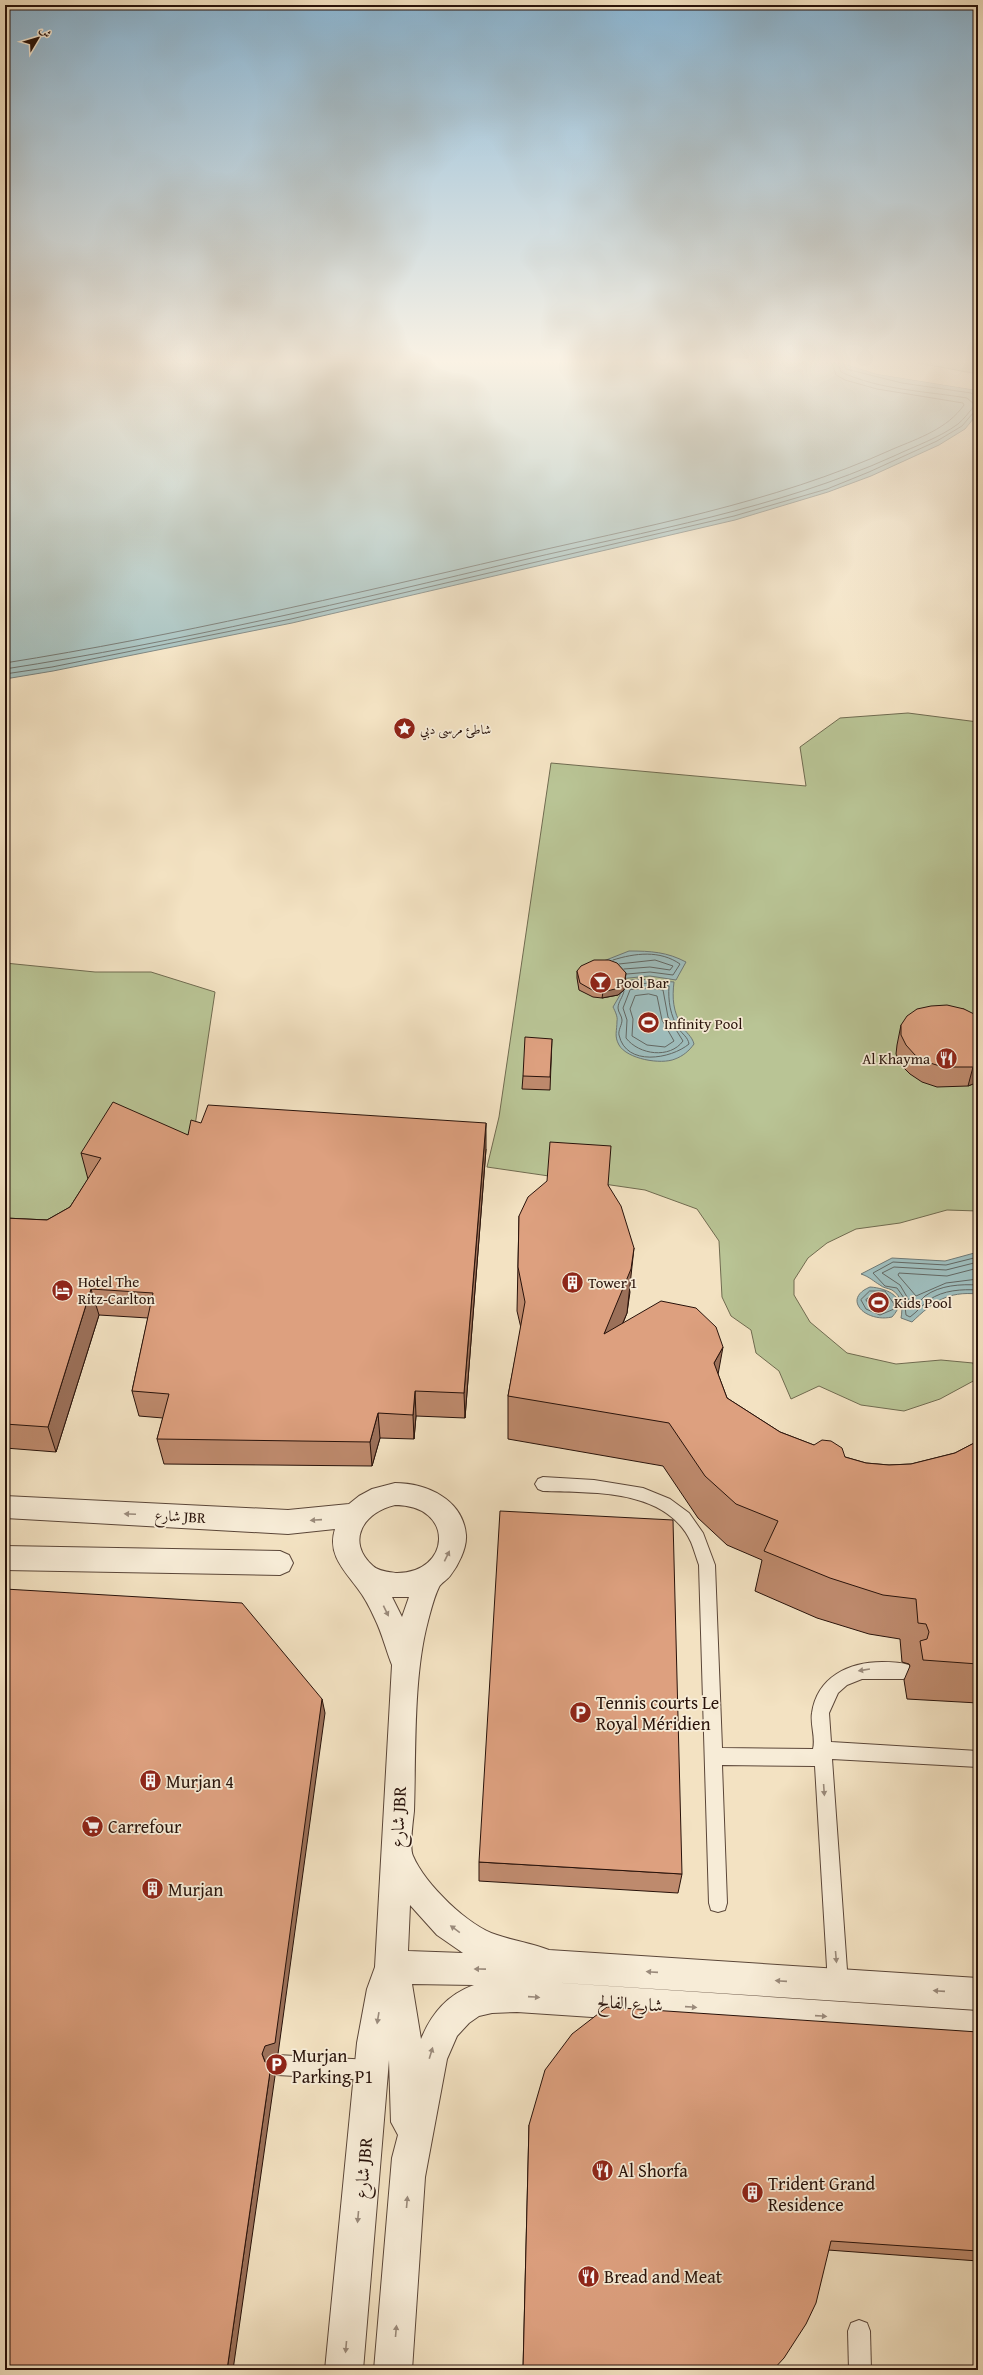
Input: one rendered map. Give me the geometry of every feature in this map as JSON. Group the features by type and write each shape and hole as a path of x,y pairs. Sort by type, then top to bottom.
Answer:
{"street":[{"name":"شارع JBR","path":"398,1493 414,1494 425,1498 442,1510 450,1524 453,1538 450,1554 441,1568 428,1578 413,1585 396,1586 380,1584 366,1577 356,1568 348,1555 346,1542 348,1528 355,1516 366,1504 381,1496 398,1493"},
{"name":"شارع JBR","path":"5,1507 288,1522 355,1516"},
{"path":"5,1558 280,1563"},
{"name":"شارع JBR","path":"366,1577 390,1620 406,1667"},
{"name":"شارع JBR","path":"344,2370 379,2009 383,1989 391,1967 406,1667 414,1622 428,1578"},
{"path":"396,1858 422,1898 437,1915 454,1929 473,1941 494,1950 557,1965"},
{"name":"شارع الفالح","path":"391,1967 501,1970 557,1965 978,1994"},
{"name":"شارع JBR","path":"391,1967 398,1990 406,2040 409,2174 393,2370"},
{"name":"شارع الفالح","path":"409,2174 427,2064 433,2045 441,2029 454,2016 467,2005 483,1998 499,1994 978,2027"}],"lane":[{"path":"543,1484 633,1491 660,1500 683,1517 692,1528 704,1552 707,1565 718,1903"},
{"path":"838,1984 821,1754 820,1713 822,1702 834,1684 843,1677 865,1670 903,1671"},
{"path":"713,1756 821,1754 978,1759"},
{"path":"277,2065 372,2070"},
{"path":"860,2331 860,2370"}],"green space":[{"path":"908,713 978,722 978,1211 947,1210 900,1223 856,1229 827,1243 808,1258 794,1280 794,1295 810,1322 847,1353 896,1364 941,1360 973,1363 977,1379 940,1399 904,1411 861,1405 819,1386 791,1399 779,1371 756,1353 751,1330 731,1316 722,1297 719,1241 697,1209 645,1190 487,1167 499,1117 551,763 806,786 800,747 840,718"},
{"path":"5,963 95,972 151,972 215,992 190,1159 88,1179 77,1233 5,1243"}],"water":[{"path":"5,474 876,474 828,492 735,520 292,623 53,671 5,679"},
{"path":"629,951 659,953 672,956 686,962 676,980 650,976 618,979 601,962"},
{"name":"Infinity Pool","path":"638,979 674,982 673,999 675,1010 679,1021 694,1044 681,1056 669,1061 645,1060 629,1054 623,1050 617,1042 617,1018 613,1007 620,995 619,982"},
{"path":"978,1252 978,1294 958,1294 941,1299 912,1322 901,1318 901,1302 892,1290 883,1287 861,1274 892,1258 945,1261"},
{"name":"Kids Pool","path":"870,1287 883,1289 894,1295 897,1299 899,1304 892,1317 874,1317 860,1309 857,1303 858,1298 862,1292"}],"building":[{"name":"Pool Bar","path":"594,960 609,960 617,963 626,973 624,984 619,988 603,992 594,991 580,983 577,971 581,966"},
{"path":"947,1005 964,1009 978,1016 978,1065 973,1067 943,1067 927,1062 915,1055 906,1045 901,1035 901,1025 907,1016 917,1009"},
{"path":"525,1037 552,1039 550,1077 523,1076"},
{"path":"113,1102 188,1135 191,1120 201,1123 208,1105 486,1123 464,1393 415,1391 413,1415 378,1413 370,1442 157,1439 169,1394 132,1391 153,1293 91,1289 48,1427 5,1424 5,1218 47,1220 70,1207 101,1158 81,1153"},
{"path":"550,1142 611,1146 608,1185 621,1206 634,1248 631,1269 604,1334 661,1301 696,1308 716,1327 723,1347 714,1363 727,1398 780,1432 814,1445 822,1440 831,1441 842,1448 845,1457 866,1463 889,1465 911,1464 955,1453 978,1441 978,1664 923,1660 920,1641 927,1639 929,1632 926,1624 918,1623 916,1599 883,1595 830,1578 764,1551 778,1521 736,1504 705,1476 669,1423 508,1396 525,1302 518,1267 519,1216 528,1197 547,1181"},
{"name":"Tennis courts Le Royal Méridien","path":"500,1511 673,1520 682,1874 479,1862"},
{"name":"Murjan","path":"5,1589 242,1603 322,1699 275,2043 265,2046 262,2054 265,2062 271,2065 227,2370 5,2370"},
{"name":"Trident Grand Residence","path":"607,2007 978,2032 978,2251 831,2241 816,2303 806,2324 784,2358 773,2370 523,2370 529,2125 545,2070 572,2034"}],"place":[{"name":"شاطئ مرسى دبي","path":"404,729"},
{"name":"Pool Bar","path":"601,982"},
{"name":"Infinity Pool","path":"649,1023"},
{"name":"Al Khayma","path":"946,1058"},
{"name":"Tower 1","path":"573,1282"},
{"name":"Hotel The Ritz-Carlton","path":"62,1290"},
{"name":"Kids Pool","path":"878,1302"},
{"name":"Tennis courts Le Royal Méridien","path":"581,1712"},
{"name":"Murjan 4","path":"150,1781"},
{"name":"Carrefour","path":"93,1826"},
{"name":"Murjan","path":"153,1889"},
{"name":"Murjan Parking P1","path":"277,2065"},
{"name":"Al Shorfa","path":"602,2170"},
{"name":"Trident Grand Residence","path":"752,2193"},
{"name":"Bread and Meat","path":"588,2276"}]}
